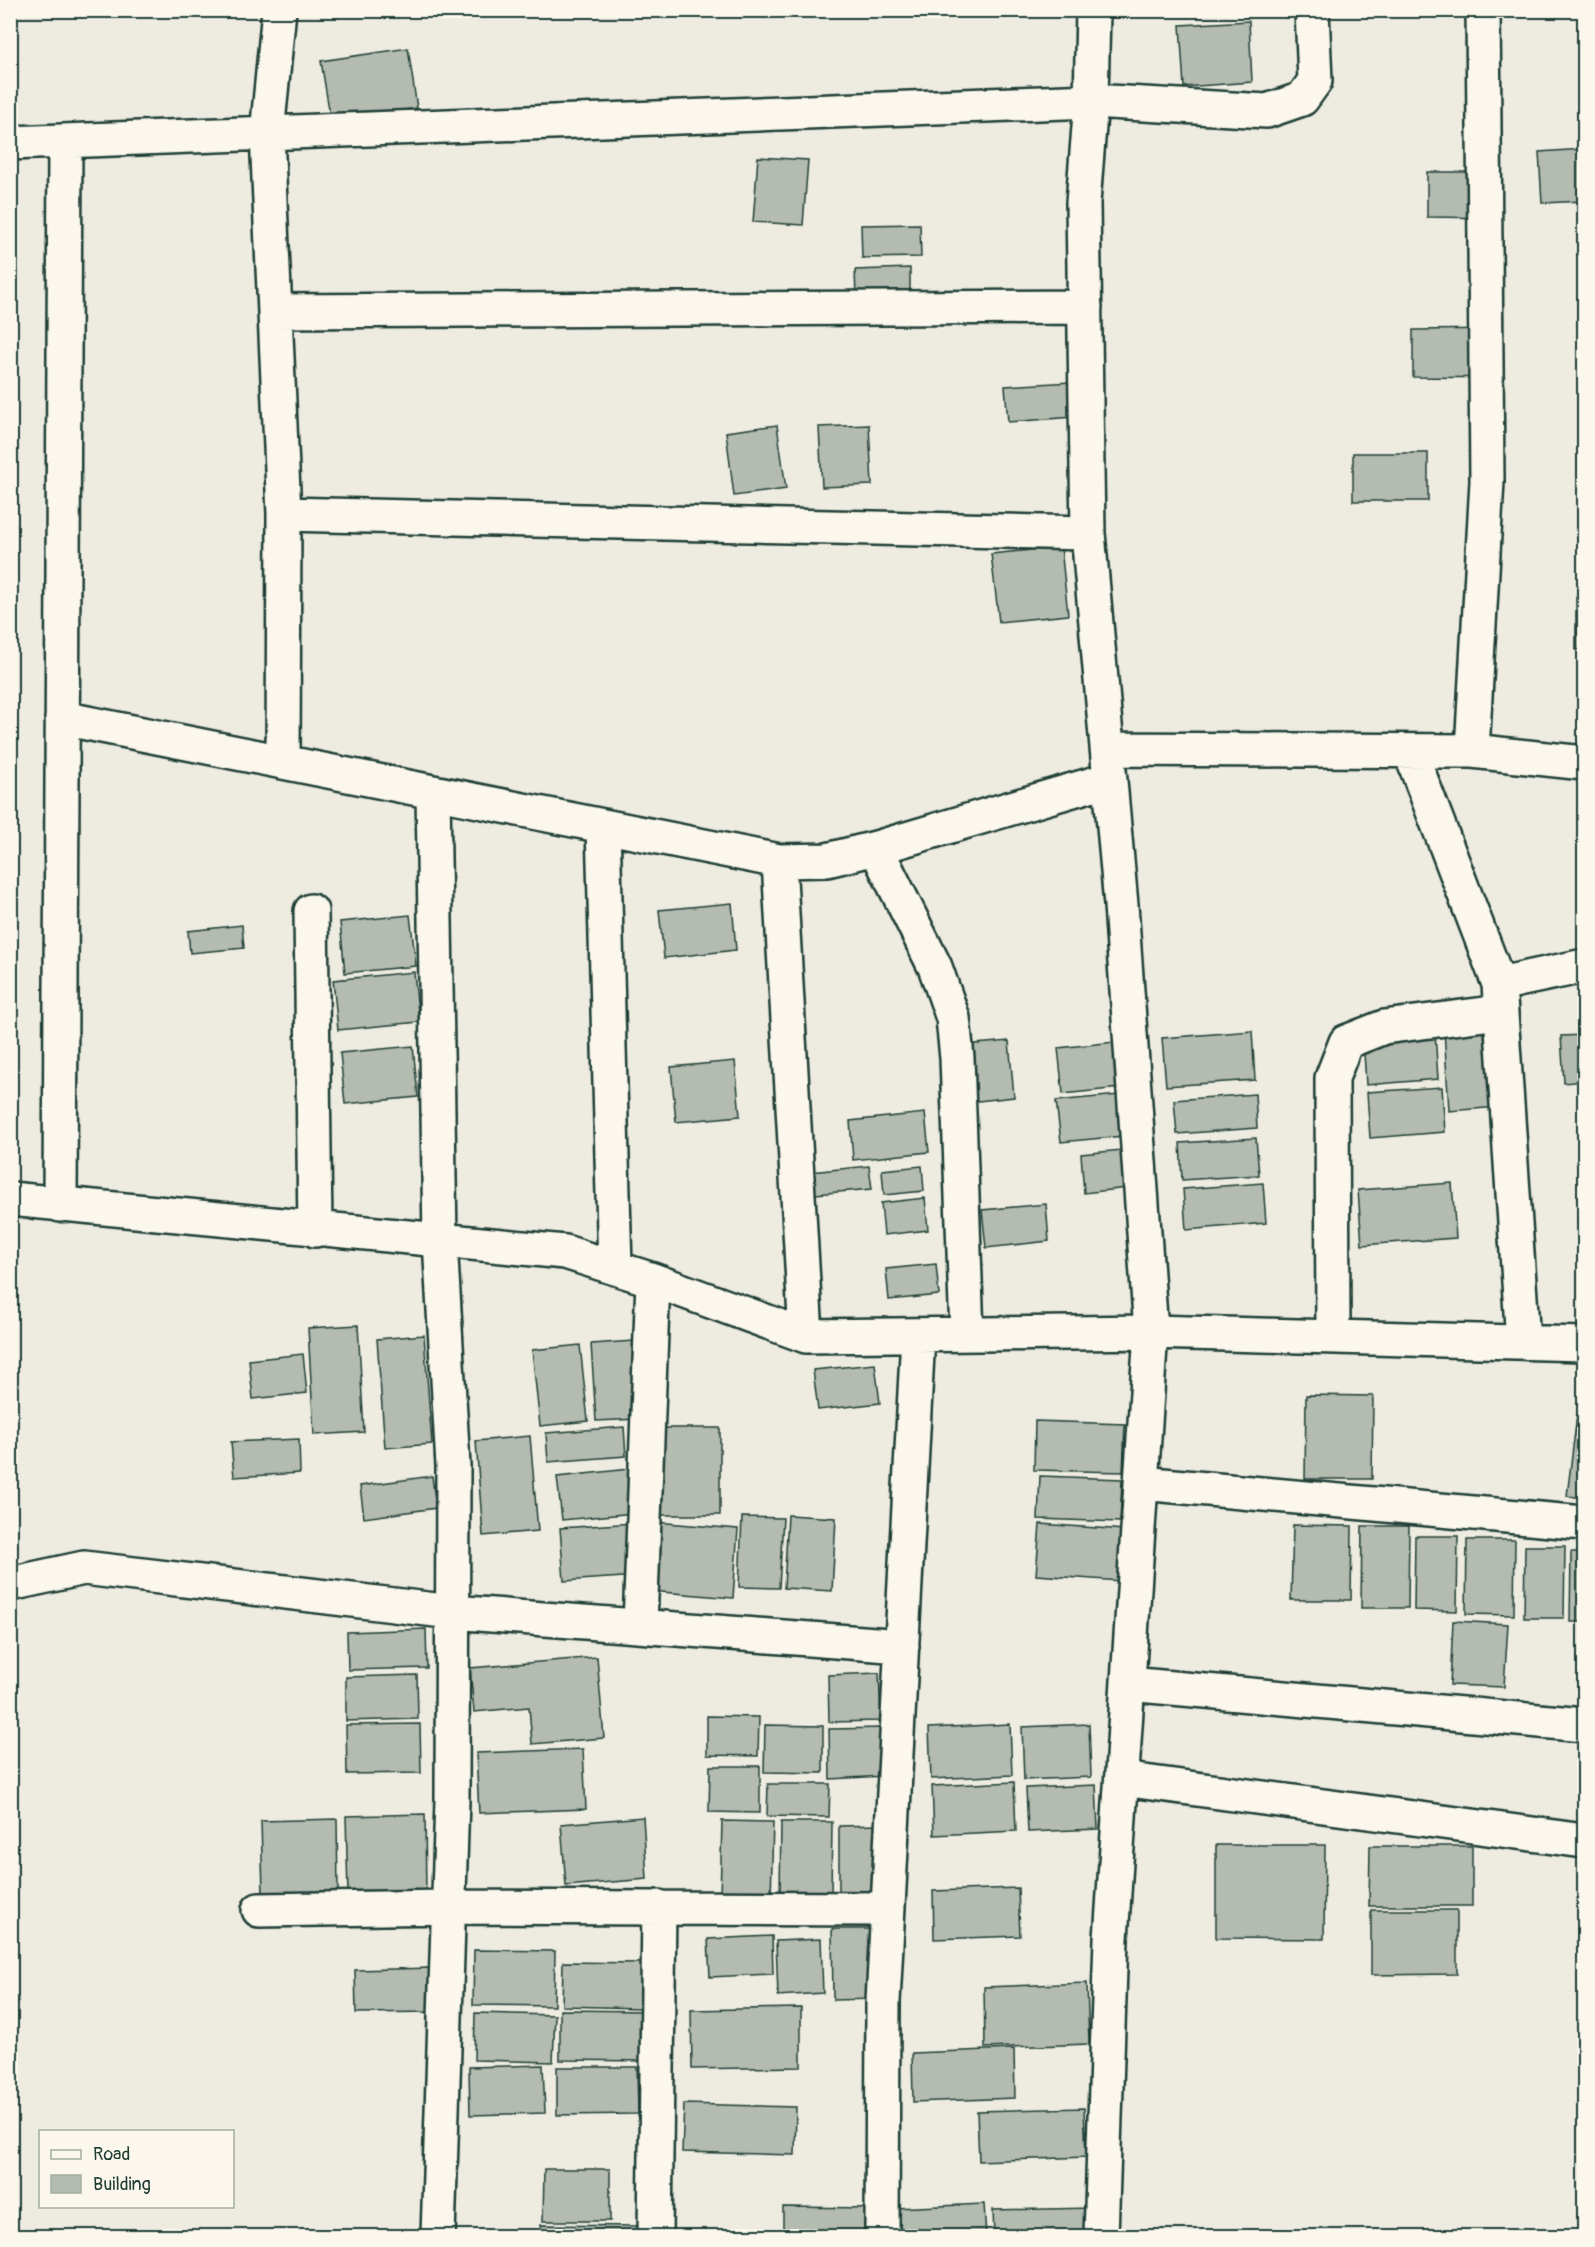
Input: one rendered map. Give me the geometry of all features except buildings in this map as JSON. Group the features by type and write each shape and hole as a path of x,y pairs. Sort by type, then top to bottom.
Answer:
{"street":[{"path":"279,10 267,134 284,514 283,762"},
{"path":"1093,10 1091,101 1083,203 1088,533 1109,764 1151,1332 1112,1939 1101,2236"},
{"path":"10,142 65,142 1091,101 1267,111 1302,99 1315,81 1312,10"},
{"path":"1472,751 1486,481 1486,193 1483,10"},
{"path":"60,1205 65,142"},
{"path":"275,311 1085,307"},
{"path":"284,514 1088,533"},
{"path":"62,718 779,861 827,860 876,848 1109,764 1410,751 1472,751 1583,766"},
{"path":"1410,751 1499,998 1523,1342"},
{"path":"433,792 440,1241 453,1466 452,1800 438,2236"},
{"path":"603,826 615,1268"},
{"path":"876,848 935,968 953,1018 957,1058 967,1334"},
{"path":"779,861 806,1336"},
{"path":"310,911 315,1230"},
{"path":"1333,1337 1332,1078 1346,1042 1384,1027 1499,998 1584,966"},
{"path":"10,1199 315,1230 565,1252 653,1280 806,1336 1151,1332 1584,1344"},
{"path":"640,1625 653,1280"},
{"path":"882,2236 883,2002 918,1335"},
{"path":"1141,1483 1584,1523"},
{"path":"10,1584 84,1568 452,1612 902,1646"},
{"path":"1128,1684 1584,1725"},
{"path":"1122,1779 1584,1841"},
{"path":"259,1910 448,1906 888,1909"},
{"path":"655,2236 659,1907"}]}
